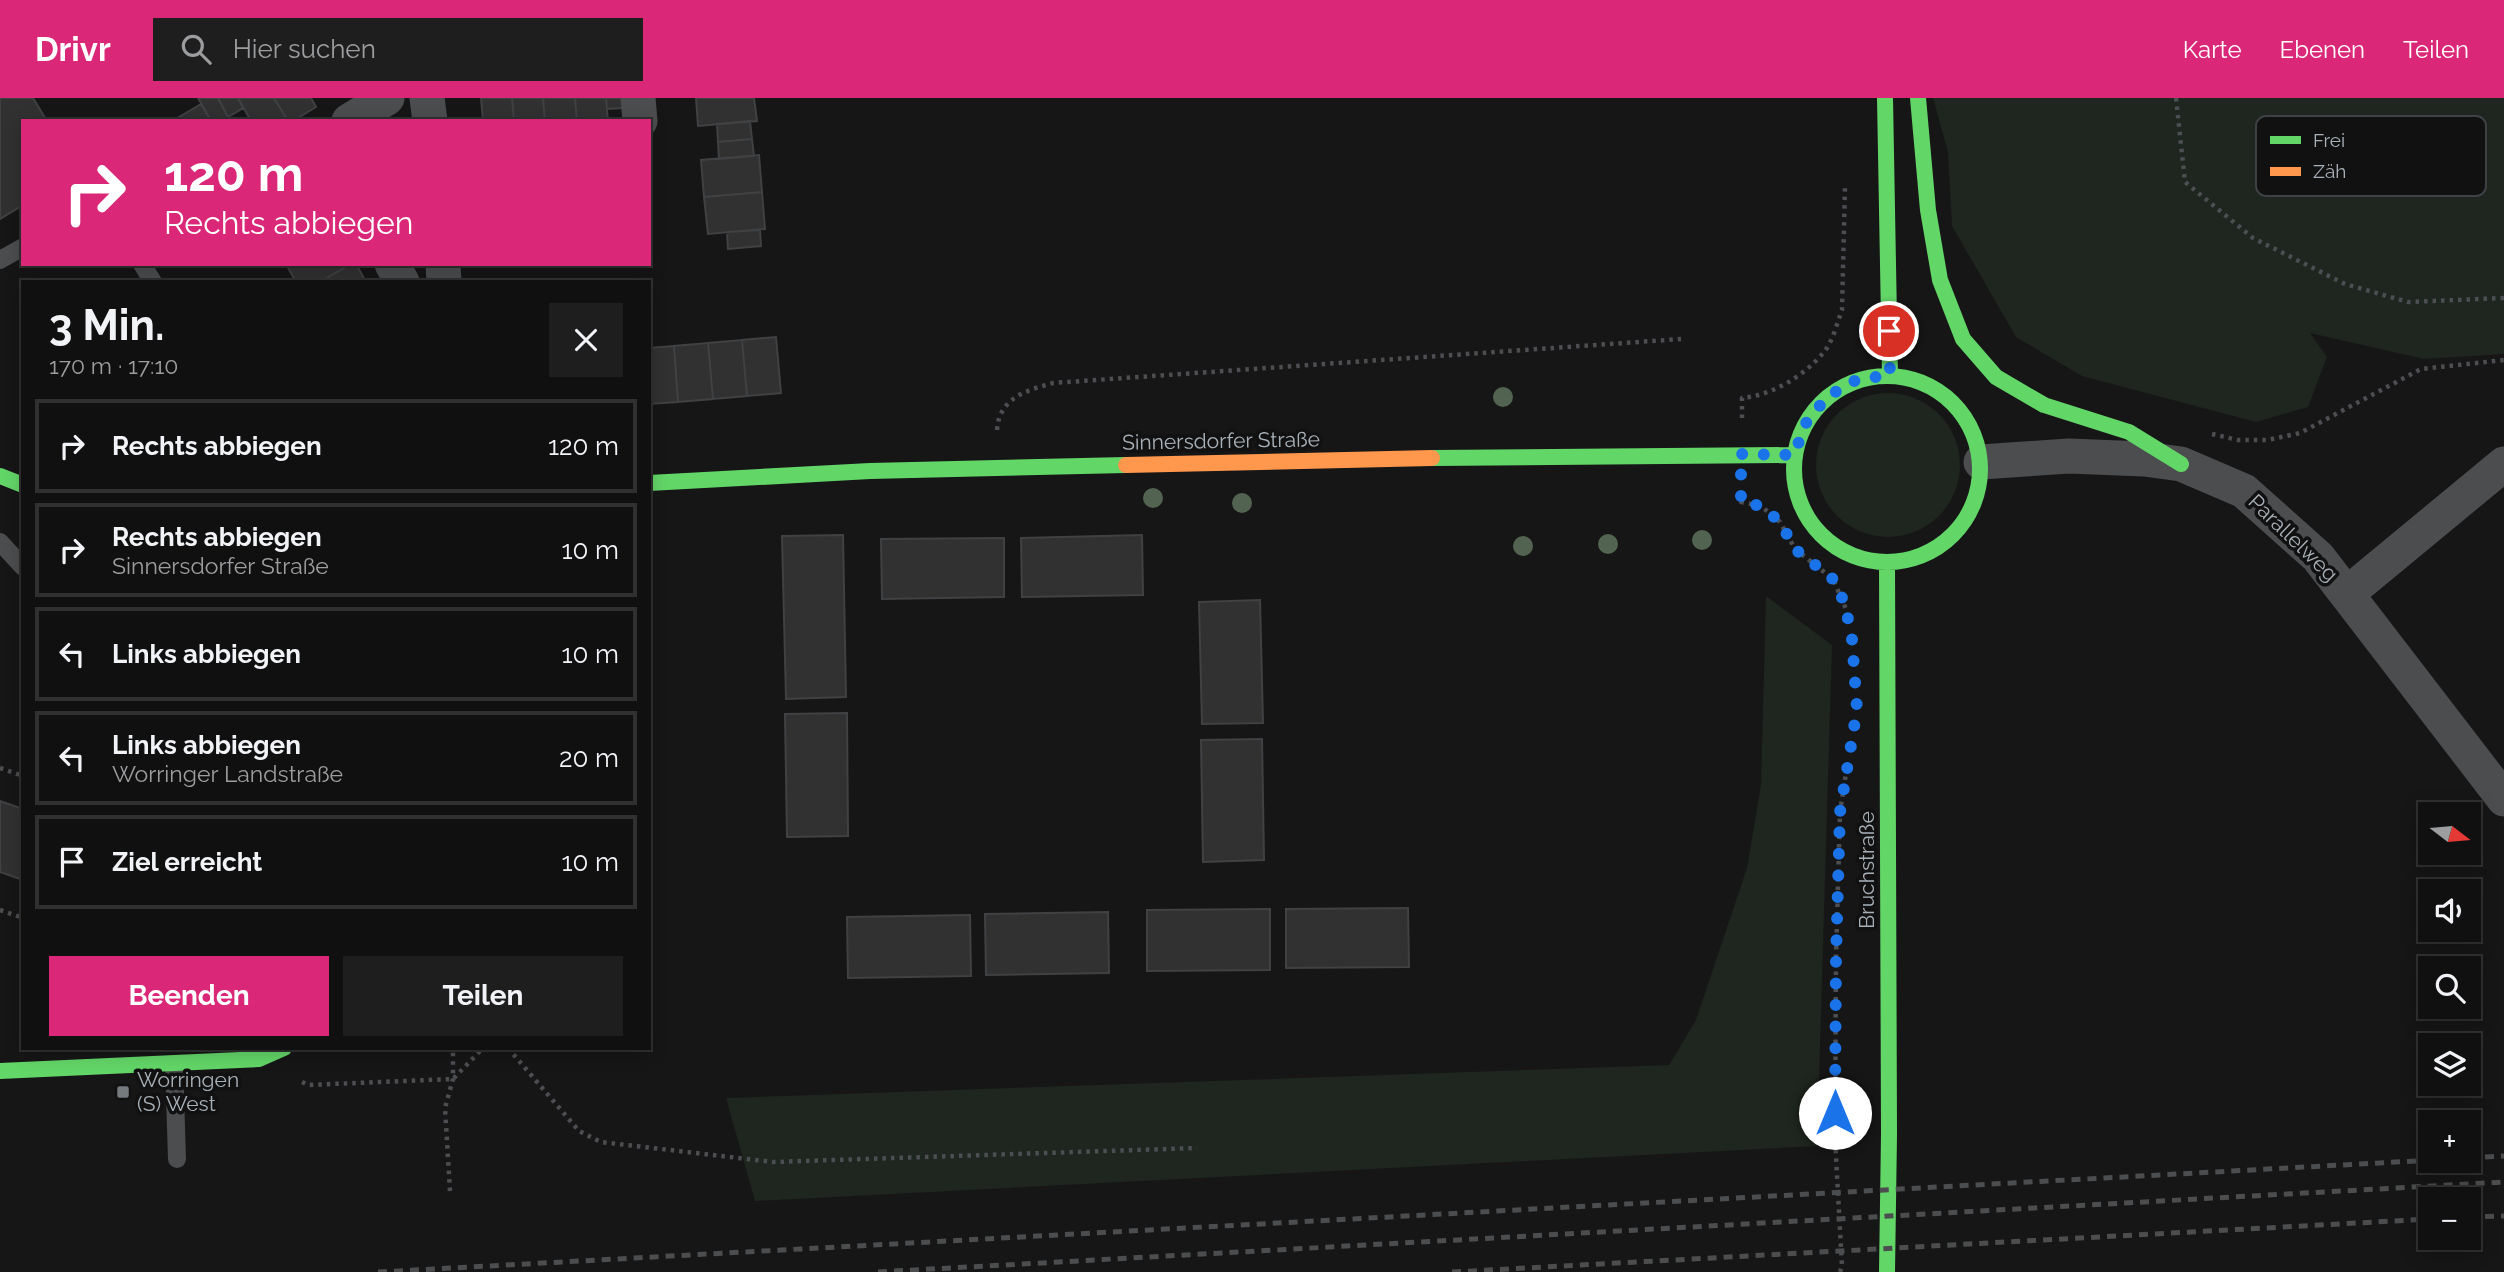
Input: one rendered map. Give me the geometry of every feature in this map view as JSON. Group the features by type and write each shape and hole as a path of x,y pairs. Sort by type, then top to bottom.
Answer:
{"main road":[{"path":"1885,98 1890,375"},
{"path":"1918,98 1928,210 1940,280 1963,339 1996,377 2035,400 2129,432 2181,464"},
{"path":"1890,375 1923,382 1952,401 1973,428 1981,462 1978,493 1966,521 1945,544 1917,558 1887,563 1856,558 1827,542 1807,517 1795,487 1794,455 1806,423 1827,397 1856,380 1890,375"},
{"name":"Sinnersdorfer Straße","path":"651,483 870,471 1447,457 1794,455"},
{"path":"0,476 21,484"},
{"name":"Bruchstraße","path":"1887,563 1888,1240"},
{"path":"0,1071 258,1059 279,1050"},
{"path":"1874,1272 1888,1240"},
{"path":"1887,1272 1888,1240"}],"street":[{"path":"352,119 387,98"},
{"path":"428,98 430,119"},
{"path":"638,98 640,119"},
{"name":"Parallelweg","path":"1981,462 2103,456 2181,464 2244,491 2318,557 2504,799"},
{"path":"2348,593 2504,464"}],"lane":[{"path":"0,260 21,248"},
{"path":"0,542 21,565"},
{"path":"174,1064 177,1158"}],"path":[{"path":"2176,98 2185,182 2253,238 2345,284 2407,302 2504,298"},
{"path":"1845,178 1842,310 1825,351 1793,380 1758,396 1742,398 1741,502 1761,506 1780,522 1795,549 1833,579 1845,604 1847,616"},
{"path":"1842,310 1888,310"},
{"path":"996,468 998,422 1005,404 1023,391 1053,383 1681,339"},
{"path":"2209,434 2238,440 2267,440 2300,433 2421,369 2504,360"},
{"path":"1840,1272 1842,1266 1835,1139 1836,958 1840,812 1849,761"},
{"path":"0,768 21,775"},
{"path":"0,910 21,917"},
{"path":"450,1191 445,1108 453,1079 453,1050"},
{"path":"258,1059 308,1086 453,1079 481,1050"},
{"path":"510,1050 579,1131 601,1142 773,1162 1197,1148"}],"shaded area":[{"path":"1933,98 2504,98 2504,354 2424,359 2310,333 2327,357 2308,407 2256,422 2082,376 2016,337 1952,226 1948,152"},
{"path":"1888,393 1916,398 1939,414 1955,437 1960,465 1955,493 1939,516 1916,532 1888,537 1860,532 1837,516 1821,493 1816,465 1821,437 1837,414 1860,398"},
{"path":"1766,596 1832,645 1817,1146 755,1201 726,1098 1669,1065 1696,1020 1747,868 1761,785"}],"building":[{"path":"0,98 33,98 46,119 21,119 21,206 0,219"},
{"path":"198,98 218,98 228,117 210,119"},
{"path":"218,98 238,98 243,108 228,117"},
{"path":"238,98 274,98 287,119 250,119"},
{"path":"274,98 311,98 316,107 296,119 287,119"},
{"path":"481,98 512,98 514,119 483,119"},
{"path":"512,98 543,98 545,119 514,119"},
{"path":"543,98 575,98 577,119 545,119"},
{"path":"575,98 606,98 608,119 577,119"},
{"path":"606,98 623,98 624,108 607,109"},
{"path":"696,98 754,98 757,121 698,126"},
{"path":"201,104 210,119 176,119"},
{"path":"750,121 752,139 718,142 717,124"},
{"path":"752,139 754,156 719,159 718,142"},
{"path":"759,155 762,192 704,197 701,160"},
{"path":"762,192 765,229 708,234 704,197"},
{"path":"760,230 761,246 728,249 727,232"},
{"path":"287,266 348,266 323,280 295,280"},
{"path":"348,266 357,266 365,280 323,280"},
{"path":"776,337 781,393 747,396 742,340"},
{"path":"742,340 747,396 713,399 708,343"},
{"path":"708,343 713,399 678,402 674,346"},
{"path":"674,346 678,402 651,404 651,348"},
{"path":"843,535 846,697 786,699 782,536"},
{"path":"1142,535 1143,595 1022,597 1021,538"},
{"path":"1004,538 1004,597 882,599 881,539"},
{"path":"1260,600 1263,723 1202,724 1199,602"},
{"path":"847,713 848,836 787,837 785,714"},
{"path":"1262,739 1264,860 1203,862 1201,740"},
{"path":"0,801 21,808 21,879 0,872"},
{"path":"1408,908 1409,967 1286,968 1286,909"},
{"path":"1270,909 1270,970 1147,971 1147,910"},
{"path":"1108,912 1109,973 986,975 985,914"},
{"path":"970,915 971,976 848,978 847,917"}],"railway":[{"path":"2481,1157 2504,1156"},
{"path":"378,1272 2418,1161"},
{"path":"878,1272 2504,1182"},
{"path":"2481,1217 2504,1216"},
{"path":"1452,1272 2418,1220"}],"traffic: fast":[{"path":"1885,98 1890,375"},
{"path":"1918,98 1928,210 1940,280 1963,339 1996,377 2044,405 2129,432 2181,464"},
{"path":"1887,376 1923,383 1939,391 1953,403 1965,417 1973,433 1980,469 1973,505 1965,521 1953,535 1939,547 1923,555 1887,562 1851,555 1835,547 1821,535 1809,521 1801,505 1794,469 1801,433 1809,417 1821,403 1835,391 1851,383 1887,376"},
{"path":"1432,458 1794,455"},
{"path":"651,483 870,471 1126,465"},
{"path":"0,476 21,484"},
{"path":"1887,563 1887,1272"},
{"path":"0,1071 259,1059 279,1050"}],"traffic: slow":[{"path":"1126,465 1432,458"}],"place":[{"name":"Worringen (S) West","path":"123,1092"}],"route":[{"path":"1835,1113 1840,812 1857,709 1852,639 1845,604 1833,579 1795,549 1780,522 1761,506 1741,502 1741,454 1794,455 1806,423 1827,397 1856,380 1890,375 1889,331"}]}
